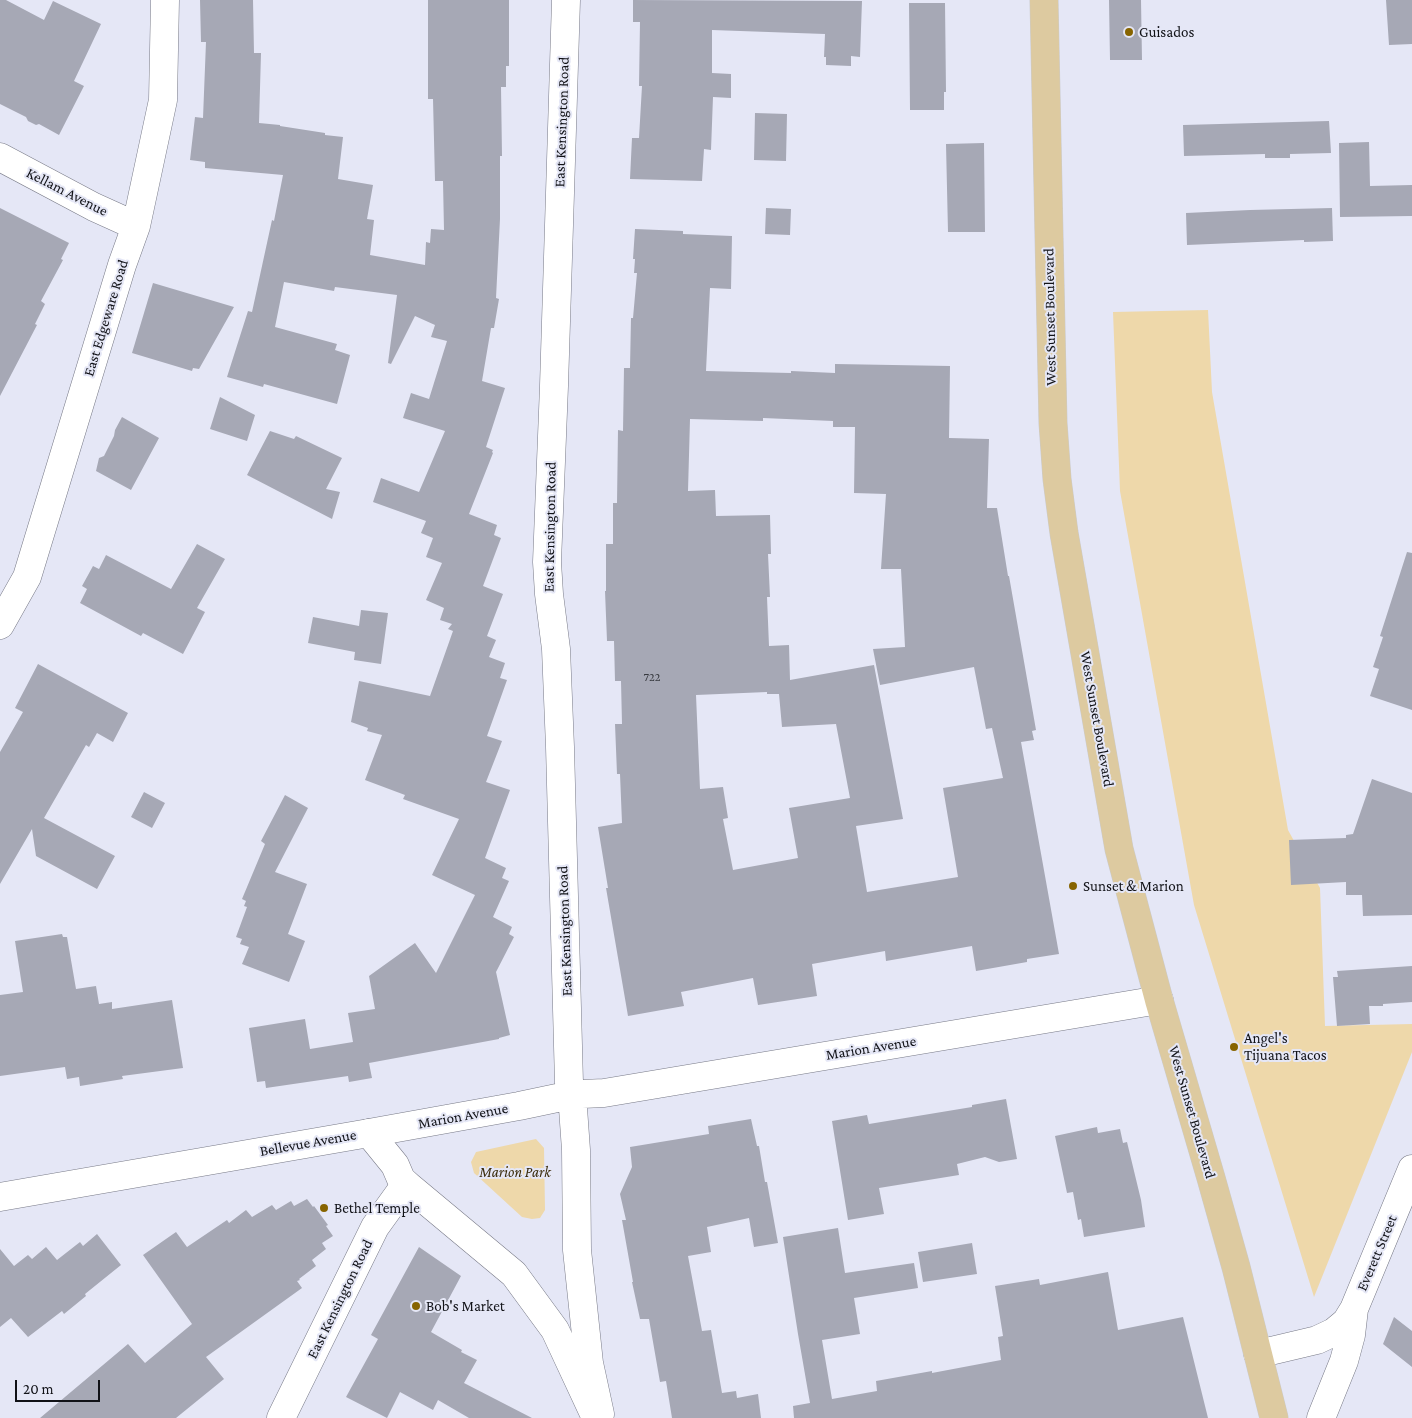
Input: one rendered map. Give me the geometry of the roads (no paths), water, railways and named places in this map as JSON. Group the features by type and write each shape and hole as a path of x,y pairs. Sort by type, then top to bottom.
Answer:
{"main road":[{"name":"West Sunset Boulevard","path":"1044,0 1053,423 1057,479 1064,533 1119,848 1159,1000 1211,1178 1274,1418"}],"street":[{"name":"East Edgeware Road","path":"0,625 27,577 122,264 136,226 163,100 165,0"},
{"name":"East Kensington Road","path":"566,0 547,562 556,649 570,1096 576,1150 578,1250 589,1363 601,1418"},
{"name":"Kellam Avenue","path":"0,157 94,207 136,226"},
{"name":"Marion Avenue","path":"369,1132 570,1096 604,1093 1159,1000"},
{"name":"Bellevue Avenue","path":"0,1197 369,1132 395,1165 406,1184 514,1274 555,1330 596,1418"},
{"name":"Everett Street","path":"1258,1354 1317,1340 1334,1332 1346,1322 1354,1309 1412,1169"},
{"name":"East Kensington Road","path":"281,1418 376,1227 406,1184"},
{"name":"Everett Street","path":"1321,1418 1344,1361 1351,1335 1354,1309"}],"place":[{"name":"Guisados","path":"1129,32"},
{"name":"Sunset & Marion","path":"1073,886"},
{"name":"Angel's Tijuana Tacos","path":"1234,1047"},
{"name":"Bethel Temple","path":"324,1208"},
{"name":"Bob's Market","path":"416,1306"}],"park label":[{"name":"Marion Park","path":"515,1172"}]}
